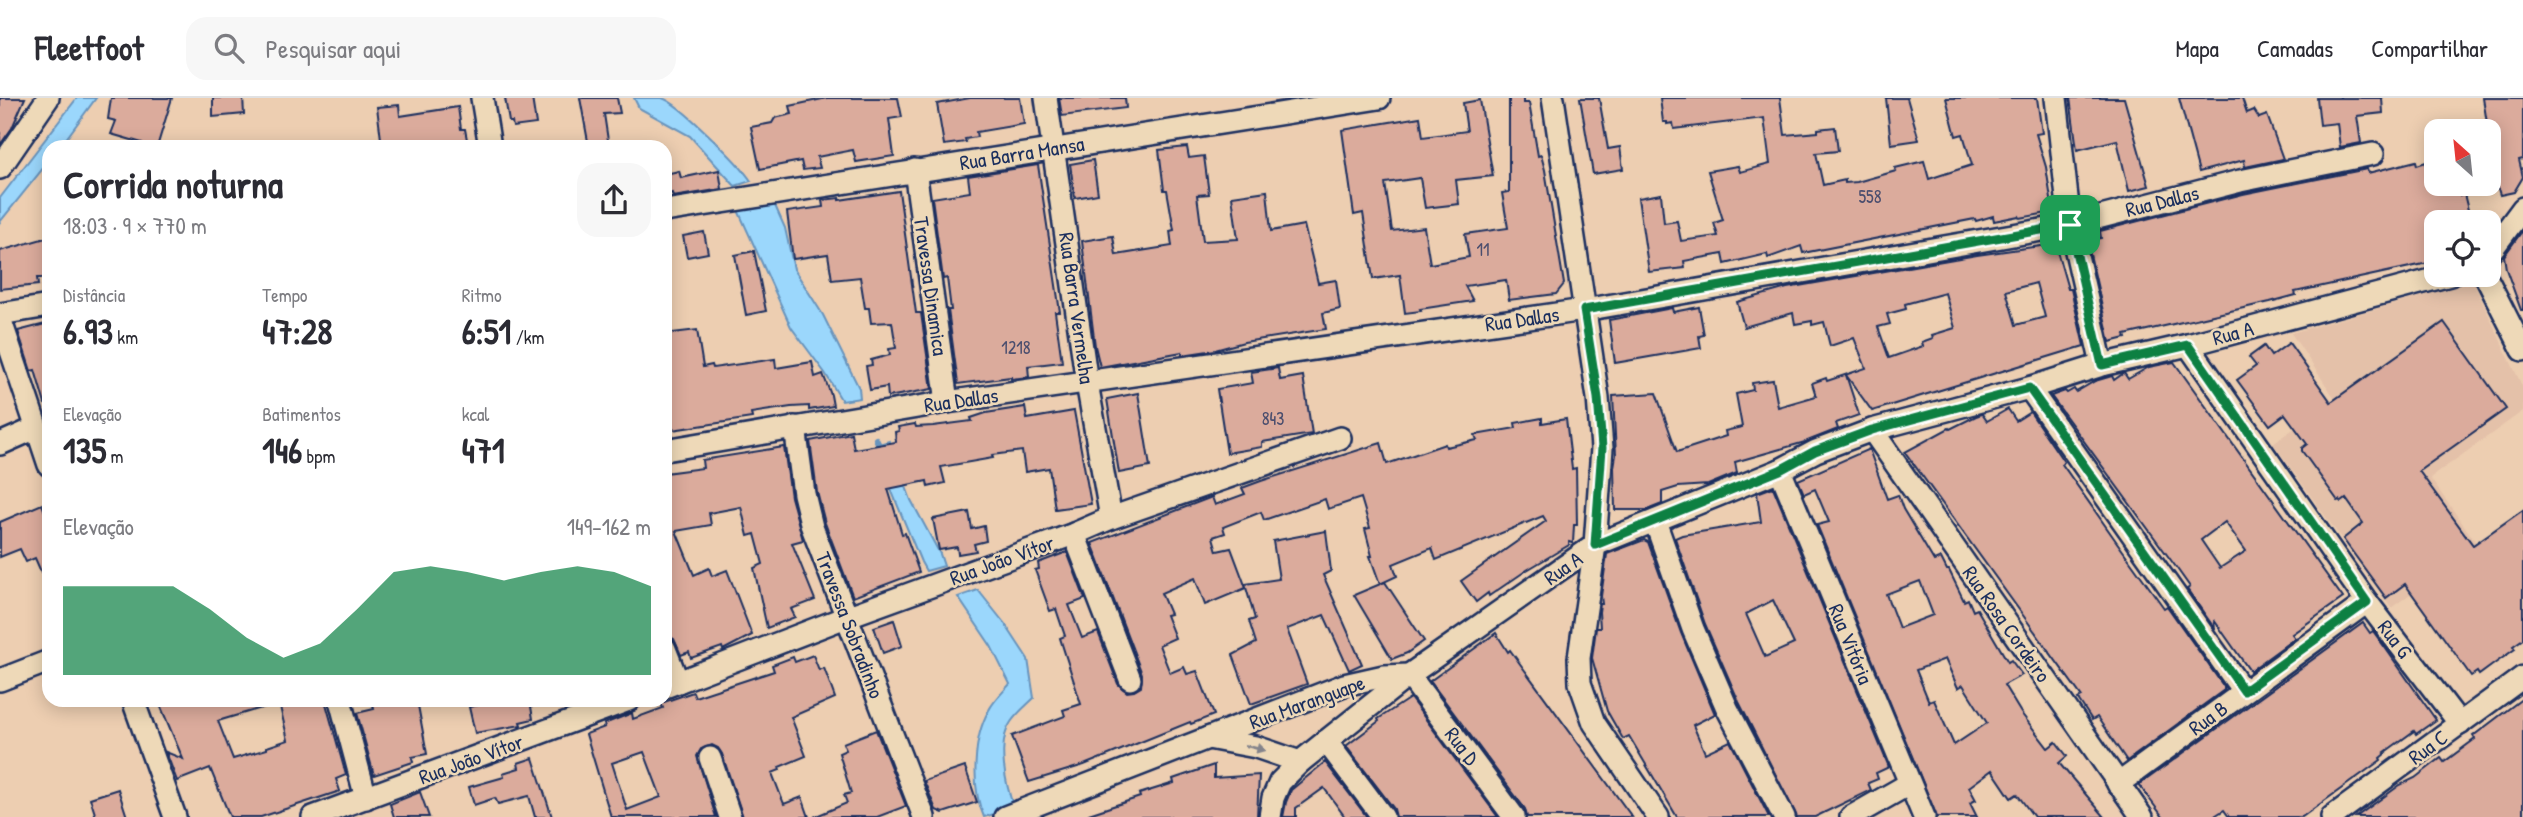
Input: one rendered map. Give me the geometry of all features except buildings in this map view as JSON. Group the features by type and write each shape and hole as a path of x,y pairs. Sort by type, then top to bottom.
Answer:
{"street":[{"path":"0,168 48,98"},
{"path":"482,98 489,140"},
{"name":"Rua Barra Vermelha","path":"1046,98 1087,383 1111,517"},
{"name":"Rua Barra Mansa","path":"672,210 1379,98"},
{"path":"1553,98 1598,398 1602,448 1595,545 1579,659 1580,683 1594,723 1658,817"},
{"path":"2056,98 2070,225 2102,365"},
{"name":"Rua Dallas","path":"672,449 947,402 1584,310 2070,225 2240,181 2373,154"},
{"name":"Travessa Dinamica","path":"915,170 947,402"},
{"path":"2501,238 2523,208"},
{"name":"Rua A","path":"1270,817 1273,797 1280,782 1300,762 1409,675 1595,545 1780,470 1815,451 1872,430 2029,388 2102,365 2188,345 2424,282"},
{"path":"2490,287 2523,350"},
{"path":"42,307 0,316 42,445"},
{"name":"Rua G","path":"2188,345 2367,602 2460,724"},
{"path":"2029,388 2244,691"},
{"name":"Travessa Sobradinho","path":"795,427 804,494 812,527 924,817"},
{"path":"0,444 36,428"},
{"name":"Rua Rosa Cordeiro","path":"1872,430 2142,817"},
{"name":"Rua João Vítor","path":"672,684 1074,534 1111,517 1340,438"},
{"name":"Rua Vitória","path":"1780,470 1924,817"},
{"path":"1655,521 1693,629 1727,708 1784,817"},
{"path":"1074,534 1130,679"},
{"name":"Rua B","path":"2118,784 2367,602"},
{"path":"0,680 42,664"},
{"name":"Rua Maranguape","path":"1005,817 1344,685 1384,676 1409,675"},
{"name":"Rua D","path":"1409,675 1514,817"},
{"name":"Rua C","path":"2332,817 2523,677"},
{"path":"136,707 175,817"},
{"path":"341,707 360,805"},
{"name":"Rua João Vítor","path":"313,817 360,805 611,707"},
{"name":"Rua Maranguape","path":"1208,738 1256,747 1300,762"},
{"path":"1326,741 1383,817"},
{"path":"710,758 730,817"},
{"path":"1852,817 1909,784"}],"shaded area":[{"path":"2455,287 2475,287 2523,388 2523,411 2430,478 2478,545 2391,608 2273,443 2336,400 2291,333"}],"water":[{"path":"77,98 96,98 65,140 45,140"},
{"path":"634,98 662,98 670,102 709,135 751,181 735,186 690,136 639,108"},
{"path":"42,143 42,170 0,222 0,198"},
{"path":"773,201 785,228 794,269 823,315 859,388 860,398 842,401 791,327 737,208"},
{"path":"889,441 911,500 944,566 926,571 921,562 883,470 876,445"},
{"path":"978,590 1028,659 1034,698 1011,722 1004,741 1004,765 1014,808 984,817 977,792 977,748 991,706 1010,684 991,646 958,597"}],"waterway":[{"path":"876,439 882,451"}],"route":[{"path":"2070,225 2102,365 2188,345 2367,602 2244,691 2029,388 1872,430 1815,451 1780,470 1595,545 1602,448 1598,398 1584,310 2070,225"}]}
